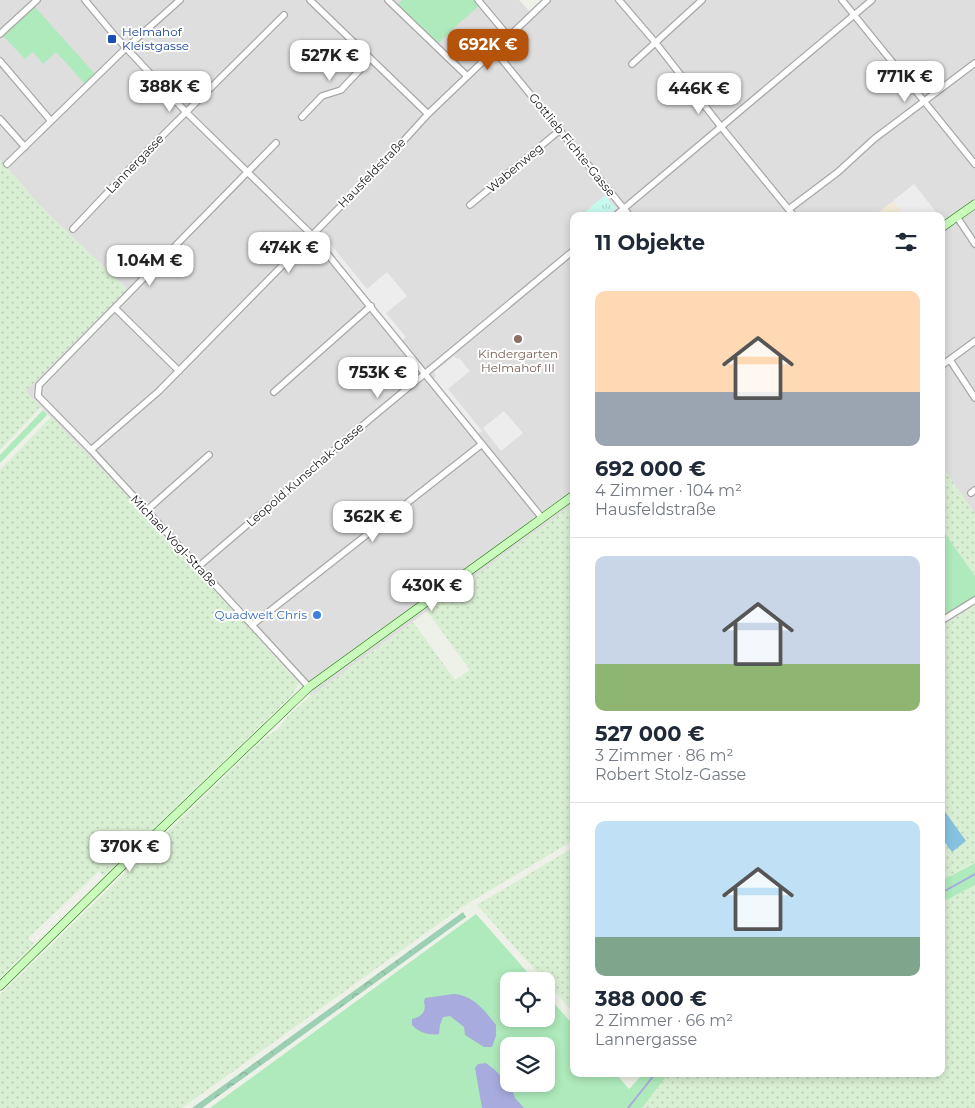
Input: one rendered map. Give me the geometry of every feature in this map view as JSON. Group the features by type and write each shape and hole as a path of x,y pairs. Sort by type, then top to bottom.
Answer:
{"main road":[{"path":"945,225 975,204"},
{"path":"0,986 309,687 570,498"}],"street":[{"path":"0,34 37,0"},
{"path":"85,0 126,48 186,112 312,235 542,518"},
{"path":"7,164 126,48 180,0"},
{"path":"310,0 428,114"},
{"path":"388,0 467,76"},
{"path":"478,0 508,36"},
{"name":"Hausfeldstraße","path":"91,450 159,391 428,114 547,0"},
{"path":"619,0 655,42 791,212"},
{"path":"632,64 702,0"},
{"path":"842,0 975,164"},
{"path":"620,212 872,0"},
{"name":"Lannergasse","path":"73,229 186,112 284,15"},
{"name":"Gottlieb Fichte-Gasse","path":"494,50 627,212"},
{"path":"302,117 322,96 341,90 370,59"},
{"path":"0,61 51,121"},
{"path":"788,209 838,172 874,139 975,63"},
{"path":"0,119 25,146"},
{"name":"Wabenweg","path":"470,205 560,130"},
{"path":"179,371 115,308 276,143"},
{"path":"957,217 975,244"},
{"name":"Leopold Kunschak-Gasse","path":"198,567 354,433 570,253"},
{"path":"274,392 371,306"},
{"name":"Michael Vogl-Straße","path":"115,308 39,385 38,396 147,510 309,687"},
{"path":"945,363 975,341"},
{"path":"950,360 975,398"},
{"path":"252,625 482,444"},
{"path":"147,510 209,455"},
{"path":"945,619 975,600"}],"shaded area":[{"path":"0,0 519,0 530,12 542,0 975,0 975,514 945,471 945,212 570,212 570,507 311,696 144,513 25,391 127,289 40,206 0,159"},
{"path":"914,184 936,212 879,212"},
{"path":"914,184 936,212 898,212 900,210 893,201"},
{"path":"325,237 367,289 387,272 407,296 386,313 406,337 401,341 320,241"},
{"path":"454,356 457,359 459,358 470,371 448,389 482,431 478,434 433,379 436,376 434,372"},
{"path":"504,411 523,433 501,451 483,428"},
{"path":"945,812 966,841 952,852 945,842"},
{"path":"454,994 467,997 473,1001 483,1009 496,1025 496,1036 492,1047 484,1047 465,1035 464,1027 450,1016 443,1017 439,1034 424,1033 412,1025 412,1019 421,1015 425,1009 425,998"},
{"path":"486,1063 495,1070 500,1075 500,1092 513,1092 515,1098 524,1108 482,1108 475,1068 478,1064"}],"green space":[{"path":"402,0 474,0 479,6 438,44 397,5"},
{"path":"35,7 96,75 86,85 56,52 43,64 33,52 25,59 3,36"},
{"path":"0,159 40,206 127,289 26,391 41,407 0,450"},
{"path":"605,195 616,209 613,212 585,212"},
{"path":"43,410 47,415 0,463 0,455"},
{"path":"51,417 144,513 299,683 291,696 104,876 99,871 28,938 34,944 0,978 0,470"},
{"path":"945,471 975,514 975,576 945,534"},
{"path":"570,507 570,842 462,907 182,1108 0,1108 0,995 263,739 278,729 289,715 311,696 413,622 455,680 470,670 427,611"},
{"path":"945,534 975,576 975,597 945,615"},
{"path":"975,605 975,862 945,879 945,624"},
{"path":"570,849 570,1009 555,992 555,972 537,972 477,905"},
{"path":"975,863 975,885 945,901 945,879"},
{"path":"975,885 975,1108 642,1108 666,1077 945,1077 945,901"},
{"path":"463,912 466,917 202,1108 192,1108"},
{"path":"476,914 527,972 500,972 500,1027 555,1027 555,1004 570,1021 570,1077 619,1077 629,1089 640,1077 666,1077 642,1108 210,1108"}],"waterway":[{"path":"945,891 975,874"},
{"path":"628,1108 653,1077"}],"place":[{"name":"Helmahof Kleistgasse","path":"112,39"},
{"name":"Kindergarten Helmahof III","path":"518,339"},
{"name":"Quadwelt Chris","path":"317,615"}]}
